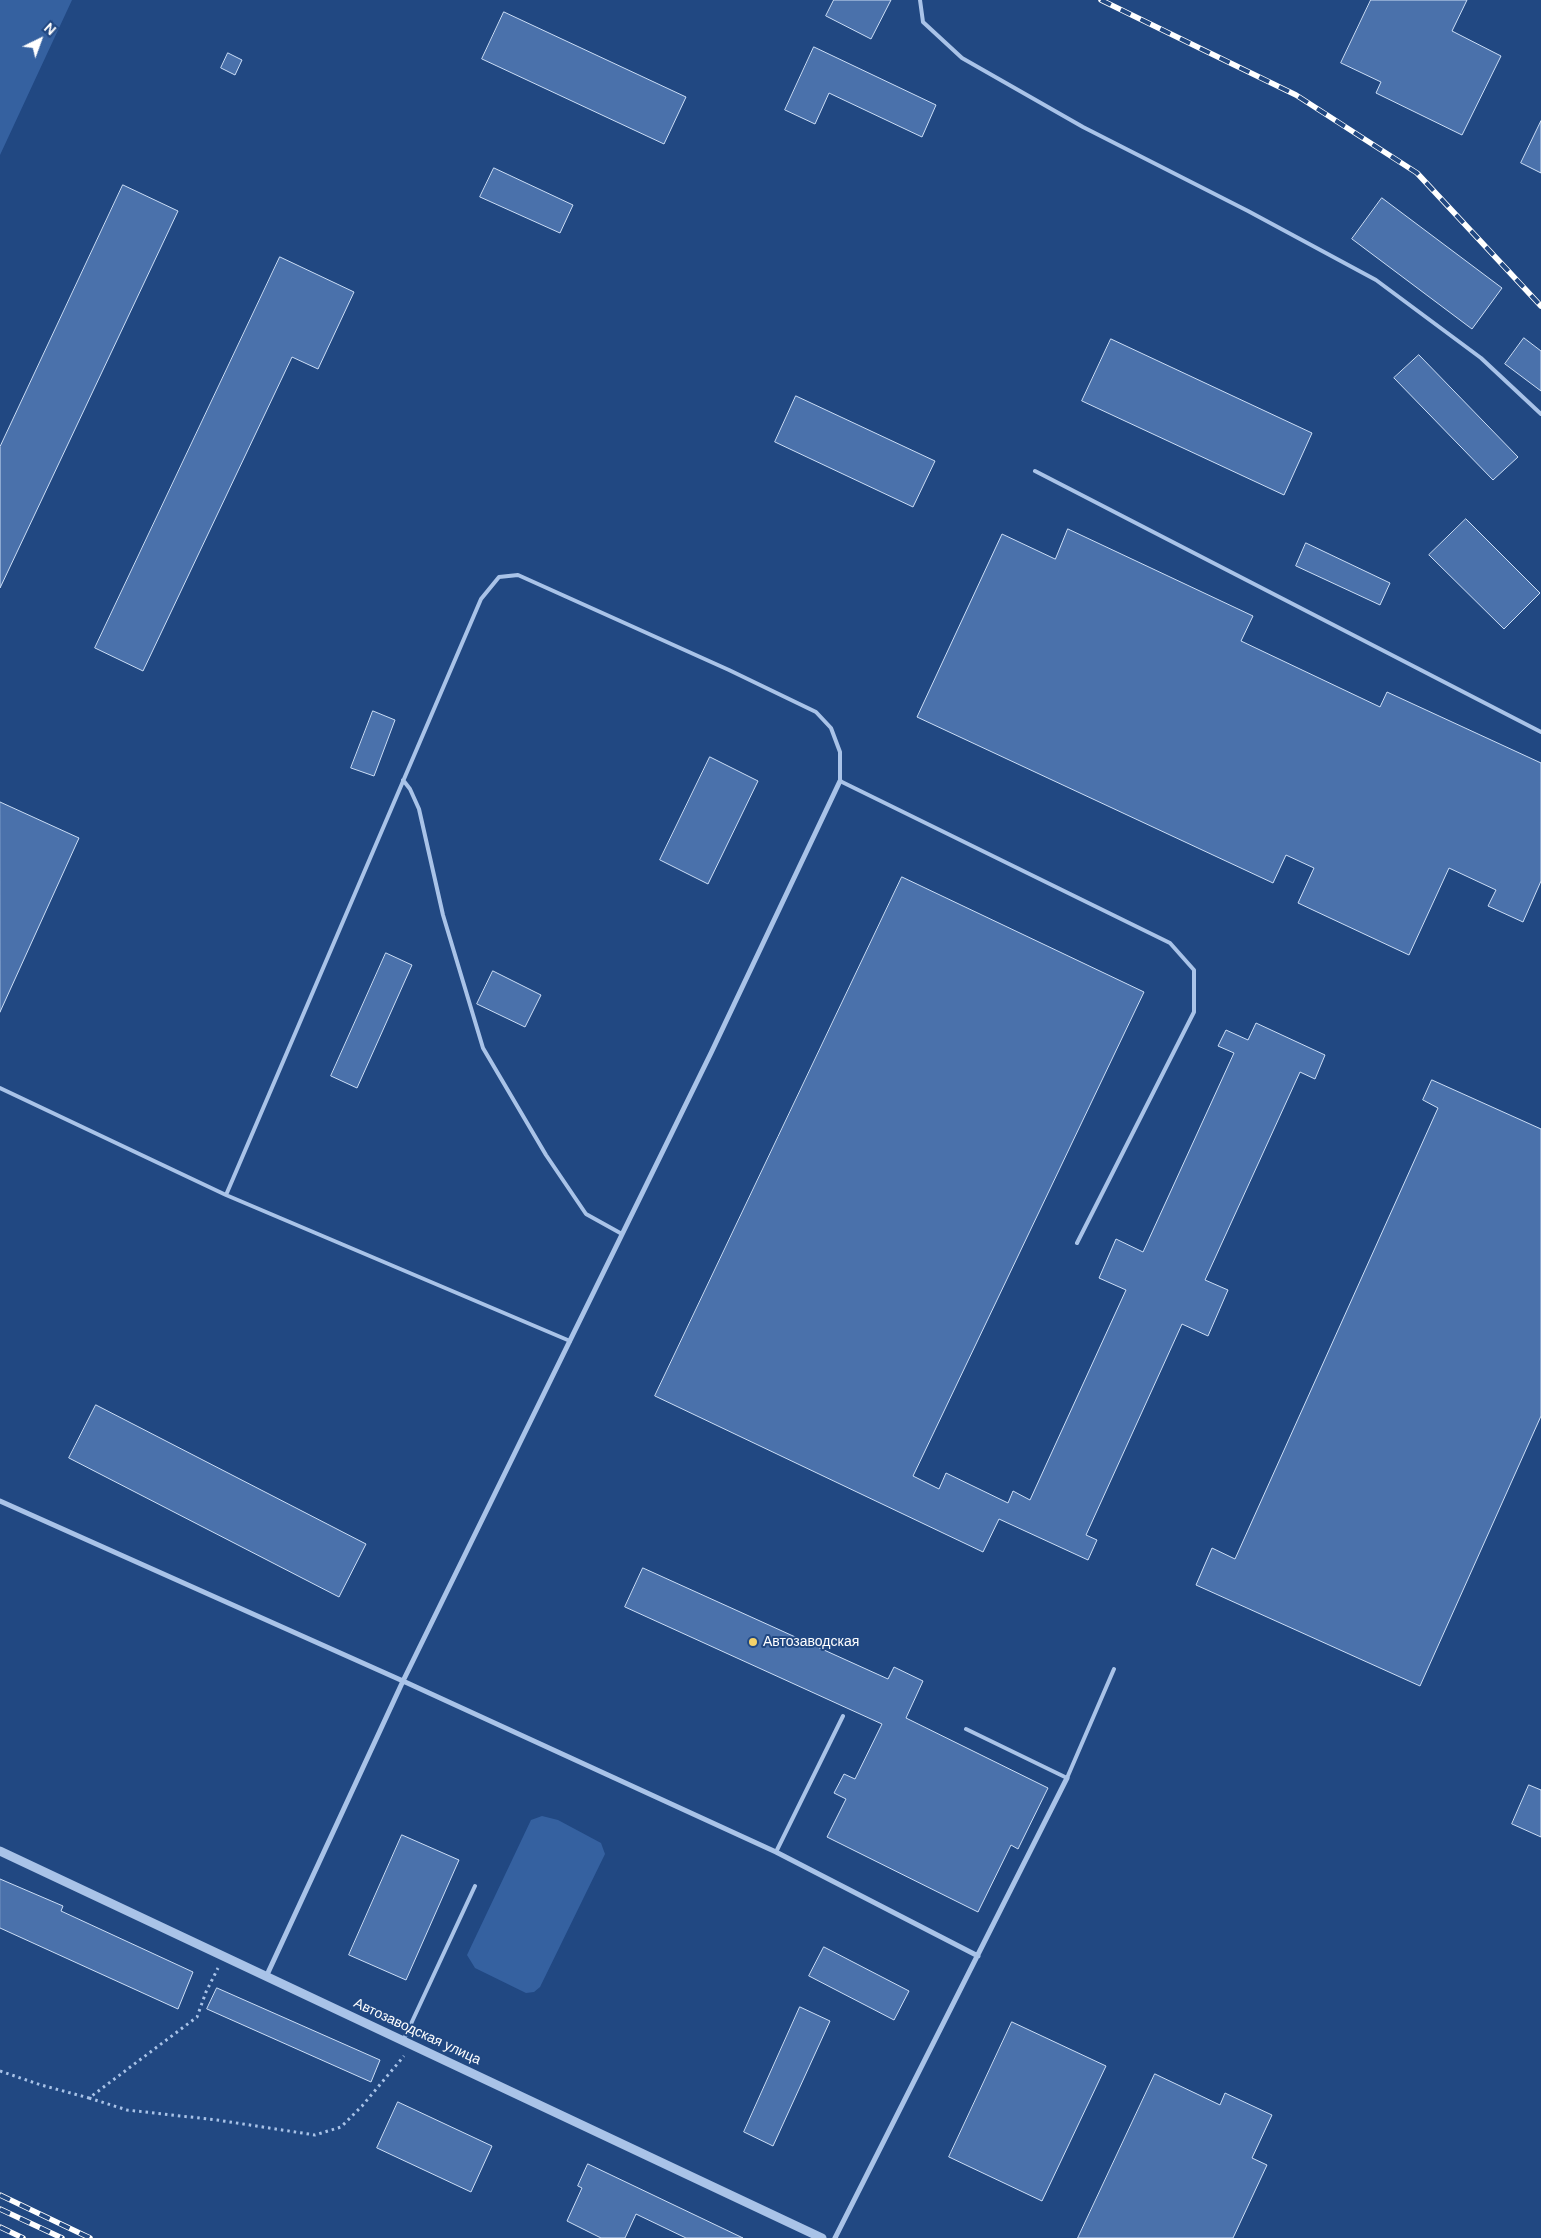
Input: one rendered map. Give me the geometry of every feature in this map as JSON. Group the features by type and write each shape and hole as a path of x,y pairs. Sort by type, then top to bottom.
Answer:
{"street":[{"path":"266,1977 403,1681 622,1234 840,781"},
{"path":"0,1501 403,1681 776,1852 978,1956"},
{"path":"835,2238 1067,1778"},
{"name":"Автозаводская улица","path":"0,1851 822,2238"}],"lane":[{"path":"920,0 923,22 962,58 1083,127 1248,211 1376,280 1480,358 1541,414"},
{"path":"1035,471 1541,732"},
{"path":"226,1195 481,599 499,577 518,575 729,670 816,712 831,728 840,752 840,781 1170,943 1194,970 1194,1012 1077,1243"},
{"path":"403,780 419,809 443,915 483,1048 546,1155 586,1214 622,1234"},
{"path":"0,1088 226,1195 570,1341"},
{"path":"966,1729 1067,1778 1114,1669"},
{"path":"776,1852 843,1716"},
{"path":"403,2041 475,1886"}],"path":[{"path":"89,2098 197,2017 206,1992 224,1958"},
{"path":"0,2071 127,2110 217,2120 314,2135 341,2127 362,2106 382,2080 413,2046"}],"shaded area":[{"path":"0,0 72,0 0,155"},
{"path":"542,1816 558,1820 601,1843 605,1854 540,1987 534,1992 526,1993 475,1968 467,1955 531,1820"}],"building":[{"path":"834,0 891,0 871,39 826,16"},
{"path":"1371,0 1467,0 1452,31 1501,56 1462,135 1376,93 1381,82 1341,63"},
{"path":"504,12 686,97 664,144 482,59"},
{"path":"814,47 936,105 922,137 829,93 815,124 785,110"},
{"path":"228,53 242,60 235,75 221,68"},
{"path":"1541,121 1541,173 1521,163"},
{"path":"494,168 573,205 560,233 480,197"},
{"path":"123,185 178,211 0,588 0,447"},
{"path":"1382,198 1502,288 1472,329 1352,239"},
{"path":"280,257 354,292 318,369 292,357 143,671 95,648"},
{"path":"1524,338 1541,351 1541,391 1505,364"},
{"path":"1111,339 1312,433 1284,495 1082,401"},
{"path":"1419,355 1518,457 1493,480 1394,378"},
{"path":"796,396 935,461 913,507 775,442"},
{"path":"1466,519 1540,593 1504,629 1429,555"},
{"path":"1068,529 1253,616 1241,641 1380,707 1387,692 1541,763 1541,881 1523,922 1488,906 1496,890 1449,868 1409,955 1298,903 1314,868 1286,855 1273,883 917,717 1002,534 1055,559"},
{"path":"1306,543 1390,583 1380,605 1296,566"},
{"path":"373,711 395,720 374,776 351,768"},
{"path":"710,757 758,781 708,884 660,860"},
{"path":"0,802 79,838 0,1012"},
{"path":"902,877 1144,992 913,1476 939,1489 946,1473 1008,1503 1013,1491 1030,1500 1126,1290 1099,1278 1116,1239 1143,1252 1234,1053 1218,1046 1226,1030 1248,1040 1256,1023 1325,1055 1315,1079 1300,1072 1205,1280 1228,1290 1208,1336 1182,1324 1086,1535 1097,1540 1088,1560 999,1519 983,1552 655,1396"},
{"path":"386,953 412,965 357,1088 331,1076"},
{"path":"493,971 541,995 525,1027 477,1004"},
{"path":"1432,1080 1541,1129 1541,1416 1420,1686 1196,1585 1212,1548 1235,1559 1438,1108 1423,1100"},
{"path":"96,1405 366,1544 339,1597 69,1458"},
{"path":"643,1568 888,1679 894,1667 923,1681 906,1718 1048,1788 1018,1849 1011,1845 978,1912 827,1837 846,1799 834,1793 844,1774 855,1779 882,1724 625,1607"},
{"path":"1529,1785 1541,1790 1541,1837 1512,1824"},
{"path":"402,1835 459,1860 406,1980 349,1955"},
{"path":"0,1879 63,1906 61,1911 193,1972 178,2009 0,1928"},
{"path":"824,1947 909,1991 894,2020 809,1976"},
{"path":"217,1988 380,2060 371,2082 207,2009"},
{"path":"800,2007 830,2021 773,2146 744,2132"},
{"path":"1012,2022 1106,2066 1042,2201 949,2157"},
{"path":"1155,2074 1220,2105 1225,2093 1272,2115 1252,2158 1267,2165 1233,2238 1078,2238"},
{"path":"398,2102 492,2146 471,2192 377,2148"},
{"path":"588,2164 743,2238 686,2238 636,2214 625,2238 601,2238 567,2221 582,2188 578,2186"}],"railway":[{"path":"1101,0 1296,95 1417,173 1541,306"},
{"path":"0,2195 90,2238"},
{"path":"0,2209 62,2238"},
{"path":"0,2227 23,2238"}],"place":[{"name":"Автозаводская","path":"753,1642"}]}
